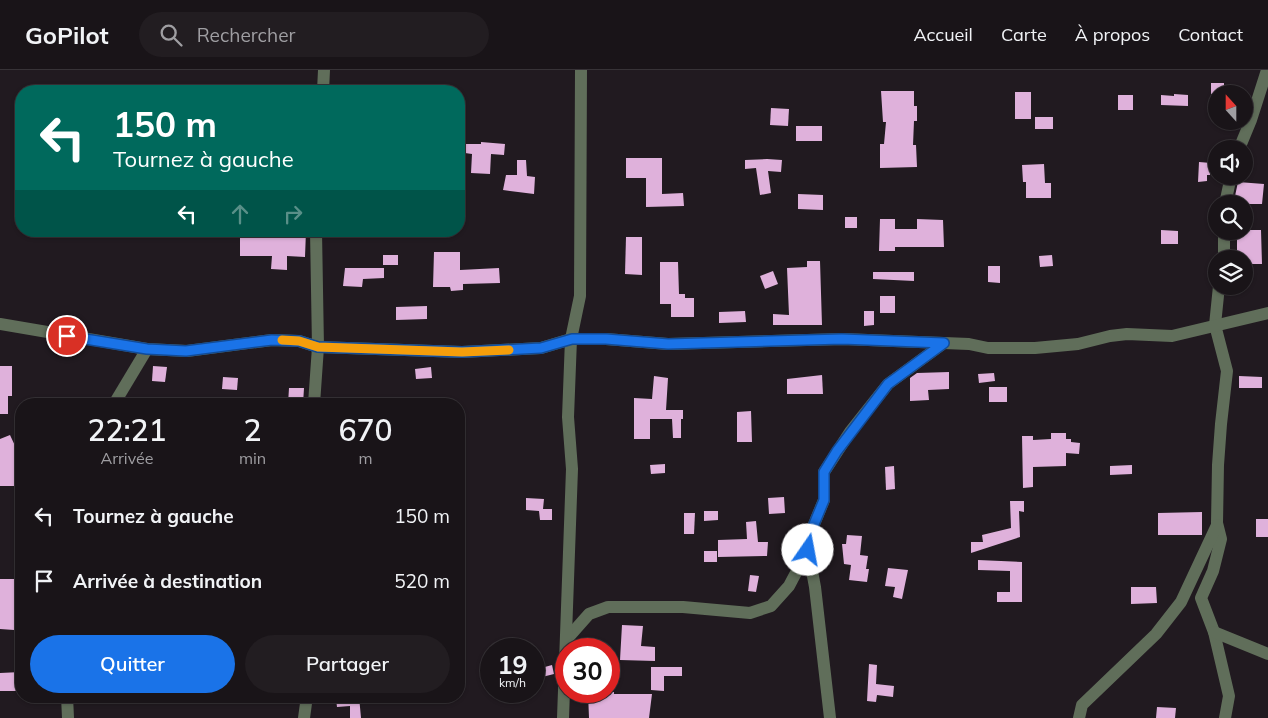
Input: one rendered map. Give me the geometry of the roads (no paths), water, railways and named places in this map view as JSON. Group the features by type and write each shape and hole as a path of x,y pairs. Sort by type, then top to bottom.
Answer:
{"street":[{"path":"323,85 324,70"},
{"path":"566,638 572,469 568,417 572,339 580,296 582,70"},
{"path":"1243,140 1267,70"},
{"path":"314,398 318,347 316,237"},
{"path":"1218,295 1215,325 1227,371 1221,424 1217,525 1220,539 1213,571 1201,598 1214,632 1229,696 1225,718"},
{"path":"0,324 147,349 186,351 272,340 299,341 318,347 462,352 541,348 572,339 606,339 668,344 842,339 969,344 988,348 1035,348 1078,344 1127,334 1172,336 1268,313"},
{"path":"830,718 815,588 808,550 810,534 824,500 824,472 837,451 888,384 944,343"},
{"path":"118,398 147,349"},
{"path":"1079,718 1082,704 1156,634 1181,602 1217,525"},
{"path":"568,638 590,614 608,607 683,607 750,613 770,606 789,586 808,550"},
{"path":"1214,632 1268,654"},
{"path":"67,703 68,718"},
{"path":"304,718 306,703"},
{"path":"563,718 564,703"}]}
